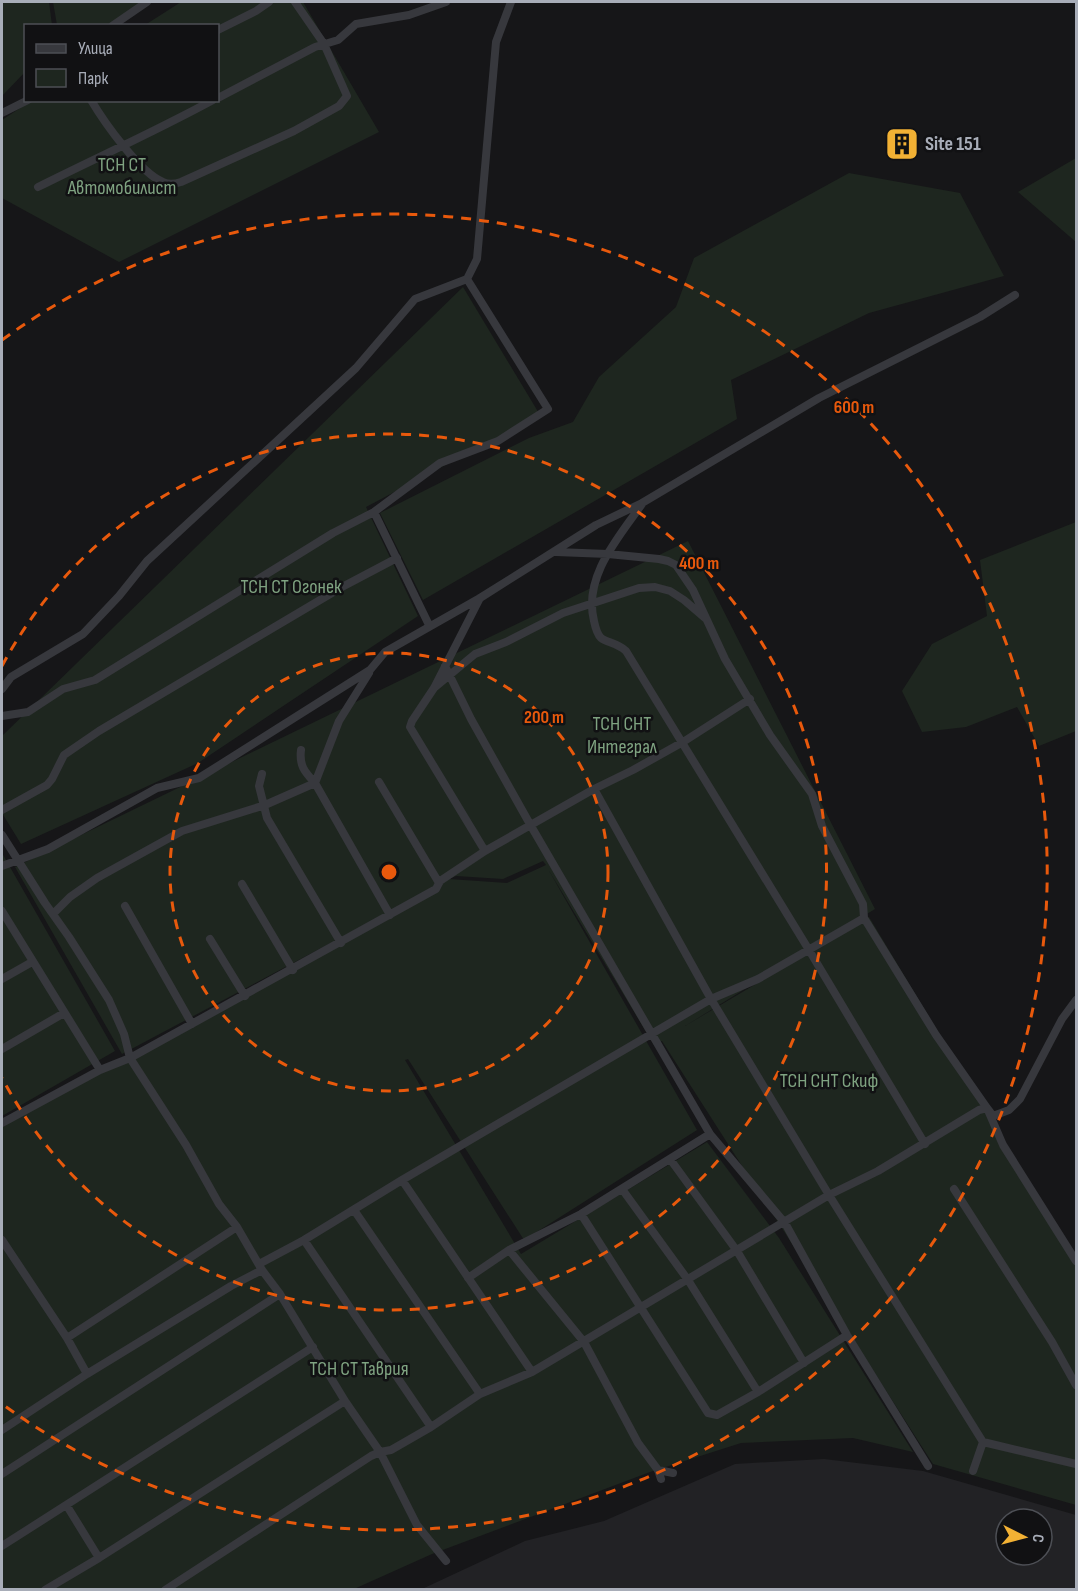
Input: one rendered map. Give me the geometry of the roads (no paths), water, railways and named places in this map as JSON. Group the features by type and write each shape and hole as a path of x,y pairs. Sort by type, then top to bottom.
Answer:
{"street":[{"path":"115,24 147,2"},
{"path":"219,30 269,2"},
{"path":"92,102 103,120 143,168 160,182 174,184 294,131 339,106 347,96 324,44 295,2"},
{"path":"219,97 324,44 338,40 356,24 409,15 446,2"},
{"path":"2,689 11,677 82,634 119,596 147,561 356,368 415,299 467,279 477,259 496,42 511,2"},
{"path":"2,113 24,102"},
{"path":"38,187 123,144 152,133 209,102"},
{"path":"2,716 28,712 63,689 95,680 333,533 374,512 440,463 498,441 548,409 467,279"},
{"path":"53,914 70,897 97,878 182,831 265,805 315,783 339,721 370,670 385,652 480,598 596,525 642,503 819,398 980,317 1015,295"},
{"path":"642,503 608,554 597,576 590,605 596,629 602,638 618,644 626,651 925,1144"},
{"path":"374,512 429,625"},
{"path":"555,552 659,559 676,566 693,590 725,658 770,735 812,794 822,825 863,904 864,918 936,1035 993,1116 1009,1110 1020,1099 1057,1029 1077,1000"},
{"path":"2,810 47,785 64,755 99,731 342,586 397,558"},
{"path":"434,688 475,654 506,642 563,613 639,588 655,587 670,591 708,621"},
{"path":"480,598 434,688 412,721 411,731 485,851"},
{"path":"446,666 471,719 531,826 710,1134 785,1223 847,1335 927,1466"},
{"path":"2,866 48,849 157,788 199,778 370,670"},
{"path":"2,1123 100,1070 130,1058 341,943 436,889 439,883 485,851 683,742 750,699"},
{"path":"301,750 299,760 306,773 315,783 390,915"},
{"path":"262,774 259,786 267,818 341,943"},
{"path":"379,782 439,883"},
{"path":"594,789 711,999 829,1196 983,1442 1077,1464"},
{"path":"2,835 109,1000 124,1034 130,1058 186,1145 219,1204 237,1227 345,1401 380,1452 417,1525 446,1561"},
{"path":"242,884 293,970"},
{"path":"125,906 192,1024"},
{"path":"2,911 100,1070"},
{"path":"2,1430 87,1374 402,1180 711,999 758,980 864,918"},
{"path":"210,939 244,996"},
{"path":"2,979 32,962"},
{"path":"2,1049 63,1013"},
{"path":"165,1590 380,1452 392,1450 480,1394 532,1372 829,1196 878,1171 979,1110 987,1108"},
{"path":"987,1108 1003,1145 1077,1261"},
{"path":"468,1278 509,1250 581,1214 710,1134"},
{"path":"670,1159 737,1251 804,1363"},
{"path":"402,1180 532,1372"},
{"path":"621,1189 688,1280 758,1392"},
{"path":"954,1189 1052,1341 1077,1385"},
{"path":"354,1210 480,1394"},
{"path":"581,1214 708,1413 717,1415 758,1392 847,1335"},
{"path":"67,1338 237,1227"},
{"path":"2,1240 67,1338 87,1374"},
{"path":"304,1240 431,1427"},
{"path":"509,1250 584,1342 661,1479"},
{"path":"2,1474 280,1294"},
{"path":"2,1546 312,1347"},
{"path":"45,1590 345,1401"},
{"path":"973,1471 983,1442"},
{"path":"658,1470 673,1473"},
{"path":"67,1506 99,1558"}],"place":[{"name":"Site 151","path":"902,144"}],"park label":[{"name":"ТСН СТ Автомобилист","path":"122,176"},
{"name":"ТСН СТ Огонек","path":"291,587"},
{"name":"ТСН СНТ Интеграл","path":"622,736"},
{"name":"ТСН СНТ Скиф","path":"829,1081"},
{"name":"ТСН СТ Таврия","path":"359,1369"}]}
